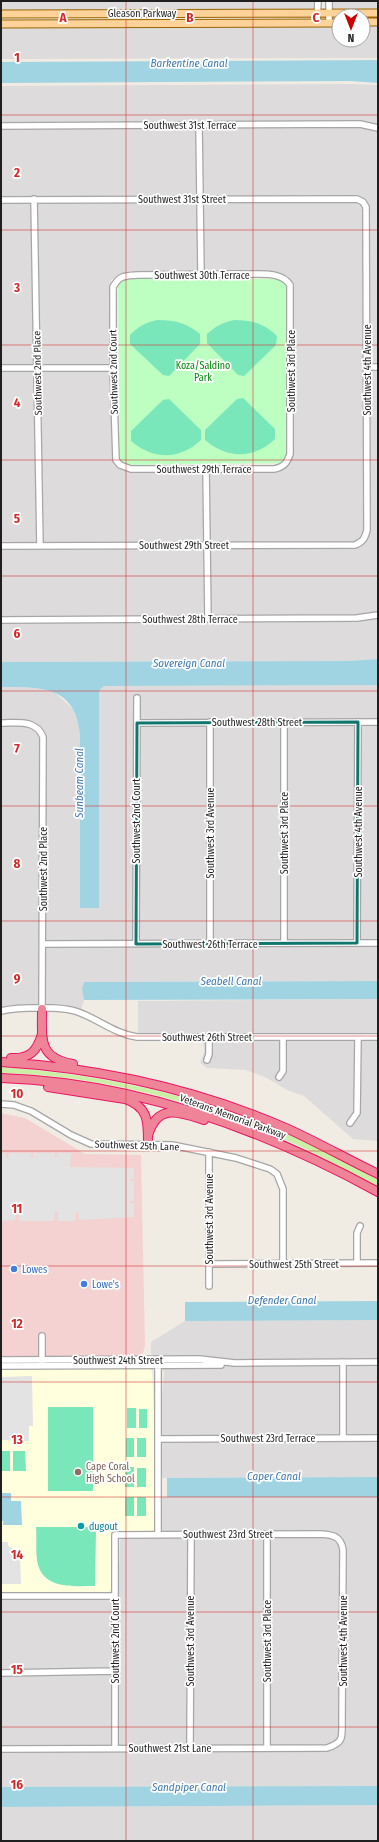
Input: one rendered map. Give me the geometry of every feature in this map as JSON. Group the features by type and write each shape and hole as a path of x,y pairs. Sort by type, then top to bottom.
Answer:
{"highway":[{"path":"42,1009 42,1033 46,1048 49,1054 59,1062 147,1077 159,1081 163,1087"},
{"path":"1,1057 16,1058 28,1055 38,1047 42,1033"},
{"name":"Veterans Memorial Parkway","path":"1,1062 85,1070 163,1087 264,1119 326,1147 378,1174"},
{"name":"Veterans Memorial Parkway","path":"1,1078 78,1085 154,1100 196,1111 269,1138 322,1162 378,1192"},
{"path":"1,1082 92,1093 130,1100 143,1109 147,1119 148,1140"},
{"path":"148,1140 150,1127 156,1119 171,1111 224,1126 294,1154 322,1162"}],"main road":[{"name":"Gleason Parkway","path":"1,14 378,12"},
{"name":"Gleason Parkway","path":"1,24 329,22"}],"street":[{"path":"317,22 318,1"},
{"path":"329,1 329,22"},
{"name":"Southwest 31st Terrace","path":"1,126 360,124 378,128"},
{"path":"199,125 201,274"},
{"name":"Southwest 31st Street","path":"1,200 348,198 357,199 363,202"},
{"name":"Southwest 2nd Place","path":"34,200 40,546"},
{"name":"Southwest 4th Avenue","path":"363,202 366,207 367,224 367,530 364,539"},
{"name":"Southwest 30th Terrace","path":"118,279 123,276 138,275 201,274 276,275 286,279"},
{"name":"Southwest 2nd Court","path":"118,279 113,287 113,368 116,460 120,465"},
{"name":"Southwest 3rd Place","path":"286,279 290,285 291,318 290,454 287,463"},
{"path":"367,367 378,367"},
{"path":"1,368 113,368"},
{"name":"Southwest 29th Terrace","path":"120,465 131,469 274,469 287,463"},
{"path":"206,469 208,619"},
{"name":"Southwest 29th Street","path":"1,546 355,545 364,539"},
{"name":"Southwest 28th Terrace","path":"1,620 357,618 378,615"},
{"name":"Southwest 2nd Court","path":"136,944 137,698"},
{"name":"Southwest 3rd Avenue","path":"210,722 210,944"},
{"name":"Southwest 3rd Place","path":"284,722 284,943"},
{"name":"Southwest 4th Avenue","path":"357,943 358,722"},
{"name":"Southwest 28th Street","path":"137,723 378,722"},
{"name":"Southwest 2nd Place","path":"1,723 32,724 40,730 43,737 42,1009"},
{"name":"Southwest 26th Terrace","path":"43,944 378,943"},
{"path":"1,1011 42,1009"},
{"name":"Southwest 26th Street","path":"42,1009 76,1011 130,1036 378,1036"},
{"path":"207,1060 209,1054 209,1037"},
{"path":"279,1078 283,1071 283,1037"},
{"path":"350,1123 357,1114 358,1037"},
{"name":"Southwest 25th Lane","path":"1,1104 14,1105 31,1111 71,1135 91,1144 148,1140 236,1158 270,1169 277,1174 283,1188 283,1264"},
{"name":"Southwest 3rd Avenue","path":"209,1152 209,1286"},
{"path":"357,1264 357,1233 360,1226"},
{"name":"Southwest 25th Street","path":"209,1264 378,1263"},
{"path":"42,1336 42,1363"},
{"name":"Southwest 24th Street","path":"1,1360 42,1363 158,1363 199,1360 235,1363 378,1362"},
{"path":"343,1362 343,1438"},
{"name":"Southwest 24th Street","path":"1,1366 42,1363"},
{"path":"158,1363 158,1535"},
{"name":"Southwest 23rd Terrace","path":"158,1439 378,1438"},
{"name":"Southwest 3rd Place","path":"266,1748 267,1534"},
{"name":"Southwest 23rd Street","path":"115,1535 321,1534 334,1535 339,1538"},
{"name":"Southwest 2nd Court","path":"115,1535 115,1748"},
{"name":"Southwest 3rd Avenue","path":"190,1748 191,1535"},
{"name":"Southwest 4th Avenue","path":"338,1744 342,1739 343,1550 339,1538"},
{"path":"1,1596 115,1596"},
{"path":"1,1672 115,1671"},
{"name":"Southwest 21st Lane","path":"1,1749 327,1748 338,1744"}],"highlighted area":[{"path":"358,722 357,943 136,944 137,723"}],"shaded area":[{"path":"1,1 315,1 315,10 1,11"},
{"path":"331,1 378,1 378,9 331,8"},
{"path":"371,25 378,25 378,58 1,59 1,27 331,26 331,48 371,48"},
{"path":"378,85 378,659 348,661 1,662 1,86","holes":["119,275 274,275 288,277 288,465 129,470 117,468 111,280"]},
{"path":"378,685 378,981 85,982 82,989 84,1000 79,1015 67,1012 17,1012 1,1014 1,687 37,687 54,692 72,708 78,720 80,734 80,908 99,907 99,691 104,686"},
{"path":"378,999 378,1141 353,1139 304,1096 287,1090 267,1078 246,1070 207,1068 200,1063 204,1052 204,1046 201,1041 138,1040 138,1001"},
{"path":"1,1113 25,1118 85,1154 141,1155 145,1345 143,1353 138,1357 1,1359"},
{"path":"1,1153 6,1153 6,1157 8,1158 9,1153 31,1153 31,1157 33,1158 33,1153 55,1153 55,1157 57,1157 58,1153 71,1153 70,1167 134,1168 134,1179 130,1179 130,1181 134,1181 134,1201 130,1201 130,1203 134,1204 134,1217 79,1220 79,1213 76,1213 75,1221 58,1221 58,1212 55,1211 54,1221 19,1221 19,1212 16,1212 15,1220 1,1221"},
{"path":"378,1320 378,1477 160,1478 160,1418 164,1372 151,1353 151,1342 185,1321"},
{"name":"Cape Coral High School","path":"147,1367 151,1369 152,1373 155,1432 154,1529 148,1533 114,1533 113,1585 109,1592 1,1594 1,1368"},
{"path":"32,1376 33,1426 29,1426 29,1441 1,1440 1,1377"},
{"path":"160,1497 378,1497 378,1786 1,1787 1,1599 118,1598 120,1540 125,1538 160,1538"},
{"path":"1,1542 8,1542 8,1546 14,1549 16,1555 20,1555 21,1584 1,1584"},
{"path":"378,1805 378,1841 1,1841 1,1807"}],"green space":[{"name":"Koza/Saldino Park","path":"118,279 286,279 287,463 120,465"},
{"path":"158,320 180,323 190,327 200,334 200,344 169,376 163,375 130,344 130,335 133,332 146,323"},
{"path":"235,320 258,324 268,328 277,336 276,345 244,376 238,375 207,343 207,334 210,331 223,323"},
{"path":"243,398 275,429 275,439 267,446 249,453 240,454 222,451 205,440 205,430 237,399"},
{"path":"169,399 201,430 201,440 193,447 175,454 166,455 148,452 131,441 131,431 163,400"},
{"path":"1,1067 118,1082 232,1112 269,1126 324,1151 378,1180 378,1187 328,1160 278,1136 211,1111 107,1084 36,1075 1,1073"},
{"path":"48,1407 93,1407 93,1491 48,1491"},
{"path":"127,1408 136,1408 136,1428 127,1428"},
{"path":"139,1409 147,1409 147,1428 139,1428"},
{"path":"126,1438 134,1438 134,1457 126,1457"},
{"path":"137,1438 146,1438 146,1457 137,1457"},
{"path":"1,1451 10,1451 10,1471 1,1471"},
{"path":"13,1451 25,1451 26,1471 13,1471"},
{"path":"126,1467 134,1467 134,1487 125,1487"},
{"path":"137,1468 146,1468 146,1487 137,1487"},
{"path":"125,1497 134,1497 134,1516 125,1516"},
{"path":"137,1497 146,1497 146,1516 137,1516"},
{"path":"36,1527 92,1527 96,1531 95,1586 62,1585 47,1579 38,1565"}],"water":[{"name":"Barkentine Canal","path":"378,60 378,83 350,81 1,83 1,62"},
{"name":"Sovereign Canal","path":"378,659 378,685 104,686 99,691 99,908 80,908 80,734 77,718 71,706 63,698 53,692 29,687 1,687 1,662 348,661"},
{"path":"378,981 378,999 84,1000 82,989 84,982"},
{"path":"378,1301 378,1320 185,1321 185,1302"},
{"path":"378,1477 378,1497 167,1497 167,1478"},
{"path":"1,1493 11,1493 11,1501 21,1501 22,1525 3,1525 3,1521 1,1521"},
{"name":"Sandpiper Canal","path":"378,1786 378,1805 1,1807 1,1787"}],"place":[{"name":"Lowes","path":"14,1269"},
{"name":"Lowe's","path":"84,1284"},
{"name":"Cape Coral High School","path":"78,1472"},
{"name":"dugout","path":"81,1526"}],"water label":[{"name":"Sunbeam Canal","path":"79,783"},
{"name":"Seabell Canal","path":"231,981"},
{"name":"Defender Canal","path":"282,1300"},
{"name":"Caper Canal","path":"274,1476"}]}
